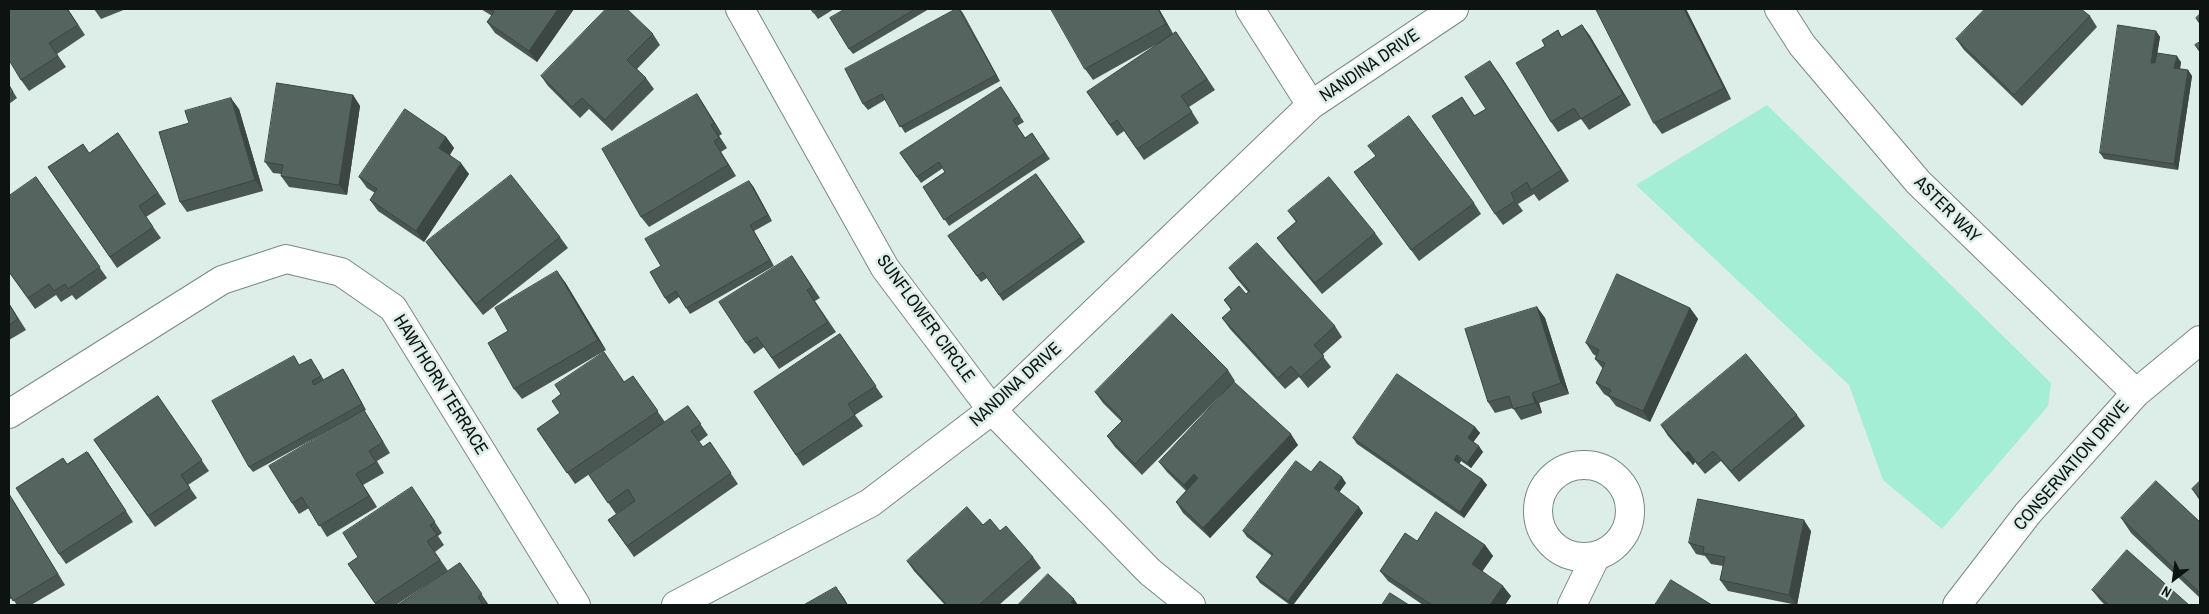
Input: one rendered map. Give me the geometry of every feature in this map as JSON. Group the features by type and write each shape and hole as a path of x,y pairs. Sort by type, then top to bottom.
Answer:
{"street":[{"name":"SUNFLOWER CIRCLE","path":"740,9 885,268 992,410 1150,572 1191,605"},
{"name":"NANDINA DRIVE","path":"1250,9 1310,106"},
{"name":"NANDINA DRIVE","path":"676,605 870,503 992,410 1310,106 1454,9"},
{"name":"ASTER WAY","path":"1779,9 1802,45 1918,182 2136,392"},
{"name":"HAWTHORN TERRACE","path":"9,414 222,280 286,259 341,272 393,308 576,605"},
{"name":"CONSERVATION DRIVE","path":"1957,605 2028,513 2136,392 2200,340"},
{"path":"1572,605 1596,556"}],"green space":[{"path":"1767,105 2051,383 2048,406 1942,529 1883,480 1849,385 1636,185"}],"building":[{"path":"9,9 67,9 78,25 49,43 58,56 21,80 9,60"},
{"path":"489,9 558,9 529,51 487,22 494,12"},
{"path":"606,9 627,9 653,34 627,60 646,78 605,120 582,98 572,107 541,76"},
{"path":"811,9 820,9 814,13"},
{"path":"845,9 915,9 849,49 830,18"},
{"path":"959,9 996,75 900,127 882,94 863,104 845,69"},
{"path":"1051,9 1158,9 1166,24 1085,69"},
{"path":"1596,9 1684,9 1724,88 1654,123"},
{"path":"1985,9 2081,9 2090,16 2014,95 1956,39"},
{"path":"2200,14 2200,24 2196,18"},
{"path":"1582,25 1623,94 1581,119 1574,108 1551,122 1516,63 1545,46 1542,40 1558,30 1561,37"},
{"path":"2118,25 2156,31 2151,63 2155,63 2157,53 2177,56 2174,68 2188,70 2174,164 2100,153"},
{"path":"1176,32 1207,79 1181,96 1192,112 1137,149 1117,120 1110,125 1087,92"},
{"path":"2200,42 2200,52 2195,45"},
{"path":"1490,61 1561,170 1531,190 1527,182 1511,193 1515,201 1495,214 1432,116 1462,97 1474,116 1486,109 1465,77"},
{"path":"277,83 353,95 339,185 281,176 283,165 265,162"},
{"path":"9,85 13,92 9,95"},
{"path":"1001,87 1020,116 1013,120 1025,138 1032,133 1045,153 944,220 923,187 945,172 939,162 917,177 900,153"},
{"path":"697,94 714,123 711,125 719,138 714,141 728,165 641,217 602,149"},
{"path":"231,98 255,180 180,202 159,132 189,123 185,111"},
{"path":"405,109 446,137 439,148 461,163 416,231 370,200 377,189 359,177"},
{"path":"1409,116 1474,203 1411,250 1354,172 1376,156 1368,146"},
{"path":"118,133 158,193 139,206 153,227 110,257 48,167 83,144 89,153"},
{"path":"1036,174 1081,237 999,295 983,272 977,276 948,236"},
{"path":"511,175 560,237 476,304 426,242"},
{"path":"36,177 100,267 68,289 65,284 54,291 49,284 28,298 9,272 9,196"},
{"path":"1329,177 1375,233 1315,283 1277,238 1297,221 1288,211"},
{"path":"749,181 768,215 750,225 770,260 686,308 676,291 665,298 650,272 661,266 645,239"},
{"path":"1257,243 1335,326 1314,345 1324,356 1301,377 1291,366 1278,378 1222,318 1232,309 1224,300 1239,286 1246,294 1250,291 1229,268"},
{"path":"792,256 812,287 807,290 828,322 772,358 757,337 746,343 719,302"},
{"path":"557,271 598,340 514,389 488,343 508,331 495,308"},
{"path":"1617,274 1690,308 1643,411 1608,395 1611,390 1596,383 1605,363 1595,359 1599,350 1586,343"},
{"path":"9,304 18,319 9,325"},
{"path":"1537,307 1561,383 1532,393 1535,403 1513,409 1509,396 1488,402 1465,329"},
{"path":"1172,314 1228,370 1135,464 1107,436 1123,420 1095,392"},
{"path":"840,334 876,386 848,404 855,415 796,455 754,392"},
{"path":"604,352 624,382 633,376 658,411 567,473 537,429 560,413 552,401 561,394 555,385"},
{"path":"1746,354 1797,415 1731,471 1713,451 1698,464 1688,451 1685,454 1661,425"},
{"path":"294,356 299,365 311,359 321,376 312,381 314,385 343,369 362,404 249,467 212,401"},
{"path":"1397,374 1475,427 1468,438 1479,446 1467,463 1457,455 1454,460 1482,479 1460,512 1353,438"},
{"path":"1234,382 1291,434 1203,528 1176,502 1198,478 1194,474 1184,485 1159,462"},
{"path":"158,396 202,460 181,475 190,488 148,516 94,440"},
{"path":"688,406 701,424 691,431 703,447 710,442 731,473 627,546 608,520 635,501 628,489 608,503 589,475"},
{"path":"364,410 383,442 369,451 376,462 356,474 369,496 319,526 302,497 292,503 269,466"},
{"path":"87,452 126,511 59,554 16,488 63,458 67,464"},
{"path":"1296,461 1311,472 1320,461 1342,477 1334,488 1359,507 1288,601 1256,577 1273,554 1243,531"},
{"path":"2156,481 2200,522 2200,593 2121,518"},
{"path":"2200,481 2200,498 2192,489"},
{"path":"412,487 435,522 430,525 437,535 427,541 440,560 375,603 348,564 358,557 343,533"},
{"path":"9,494 58,574 13,601 9,593"},
{"path":"1698,499 1804,520 1789,595 1720,580 1725,557 1703,553 1704,547 1689,543"},
{"path":"967,507 983,525 990,519 1000,531 1006,526 1033,557 979,605 947,605 907,561"},
{"path":"1436,512 1485,545 1472,564 1503,586 1490,605 1432,605 1380,571 1405,533 1417,541"},
{"path":"2127,550 2189,605 2109,605 2092,590"},
{"path":"460,563 482,594 478,597 483,605 398,605"},
{"path":"1048,574 1074,599 1071,602 1075,605 1018,605"},
{"path":"1671,580 1712,605 1655,605"},
{"path":"836,587 847,605 804,605"},
{"path":"1390,593 1409,605 1382,605"}]}
